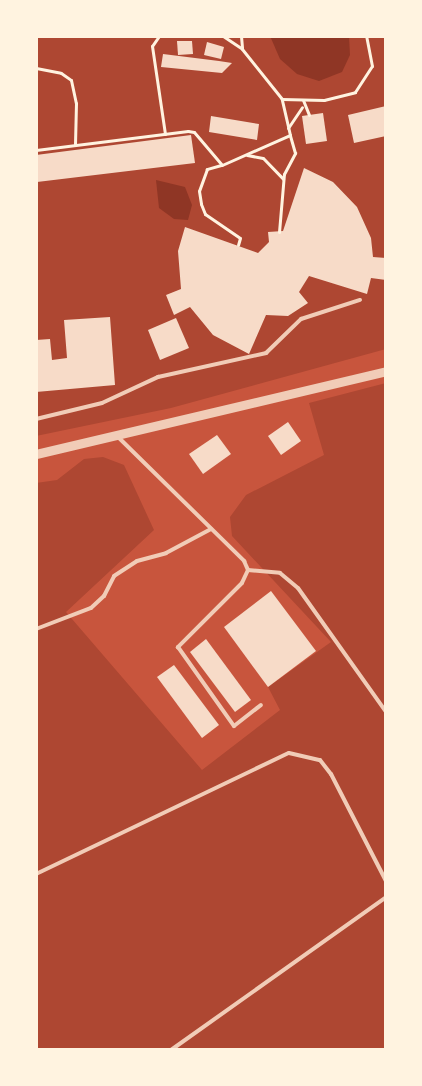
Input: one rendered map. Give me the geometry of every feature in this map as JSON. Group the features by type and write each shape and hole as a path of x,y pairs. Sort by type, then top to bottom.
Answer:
{"street":[{"path":"36,454 386,371"}],"lane":[{"path":"36,419 102,403 158,377 266,353 301,319 360,300"},
{"path":"116,435 244,561 248,570"},
{"path":"36,629 91,608 104,596 114,576 137,561 166,553 210,529"},
{"path":"248,570 220,610 178,647 234,726 261,705"},
{"path":"248,570 280,573 298,588 386,712"},
{"path":"36,874 289,753 320,760 332,774 386,881"},
{"path":"171,1050 386,898"}],"path":[{"path":"159,36 152,46 166,134"},
{"path":"223,36 243,51 282,98 288,128 296,153 283,180 279,232"},
{"path":"241,36 243,51"},
{"path":"282,98 303,100 355,92 372,66 366,36"},
{"path":"36,68 62,73 71,80 76,103 75,144"},
{"path":"288,128 302,108 303,100"},
{"path":"302,108 309,115"},
{"path":"36,150 75,144 194,132 222,165"},
{"path":"238,245 240,238 204,214 200,191 207,169 222,165 290,135"},
{"path":"246,155 263,158 283,180"}],"shaded area":[{"path":"36,36 386,36 386,349 171,408 36,436"},
{"path":"270,36 349,36 350,55 342,72 319,81 297,74 280,59"},
{"path":"156,180 185,187 192,205 188,220 174,219 159,208"},
{"path":"386,383 386,1050 36,1050 36,483 57,480 84,459 103,457 124,465 154,530 66,612 202,770 280,710 268,687 331,642 232,536 230,517 246,495 324,455 309,403"}],"building":[{"path":"177,41 192,41 193,54 178,55"},
{"path":"207,42 224,47 221,59 204,55"},
{"path":"163,54 232,63 222,73 161,67"},
{"path":"386,106 386,136 354,143 348,115"},
{"path":"323,113 327,141 306,144 302,116"},
{"path":"211,116 259,124 257,140 209,132"},
{"path":"191,135 195,163 37,182 36,155"},
{"path":"304,168 333,182 357,207 371,238 373,257 386,258 386,280 371,278 367,294 309,276 299,292 308,303 288,316 266,315 249,354 213,335 190,307 174,315 166,295 181,289 178,251 185,227 258,253 269,242 268,232 283,231"},
{"path":"110,317 115,385 36,392 36,340 50,339 52,360 67,358 64,320"},
{"path":"176,318 189,348 160,360 148,330"},
{"path":"288,422 301,441 281,455 268,436"},
{"path":"217,435 231,454 203,474 189,454"},
{"path":"271,591 316,651 268,687 224,627"},
{"path":"206,639 251,700 235,712 190,652"},
{"path":"174,665 219,725 202,738 157,677"}]}
